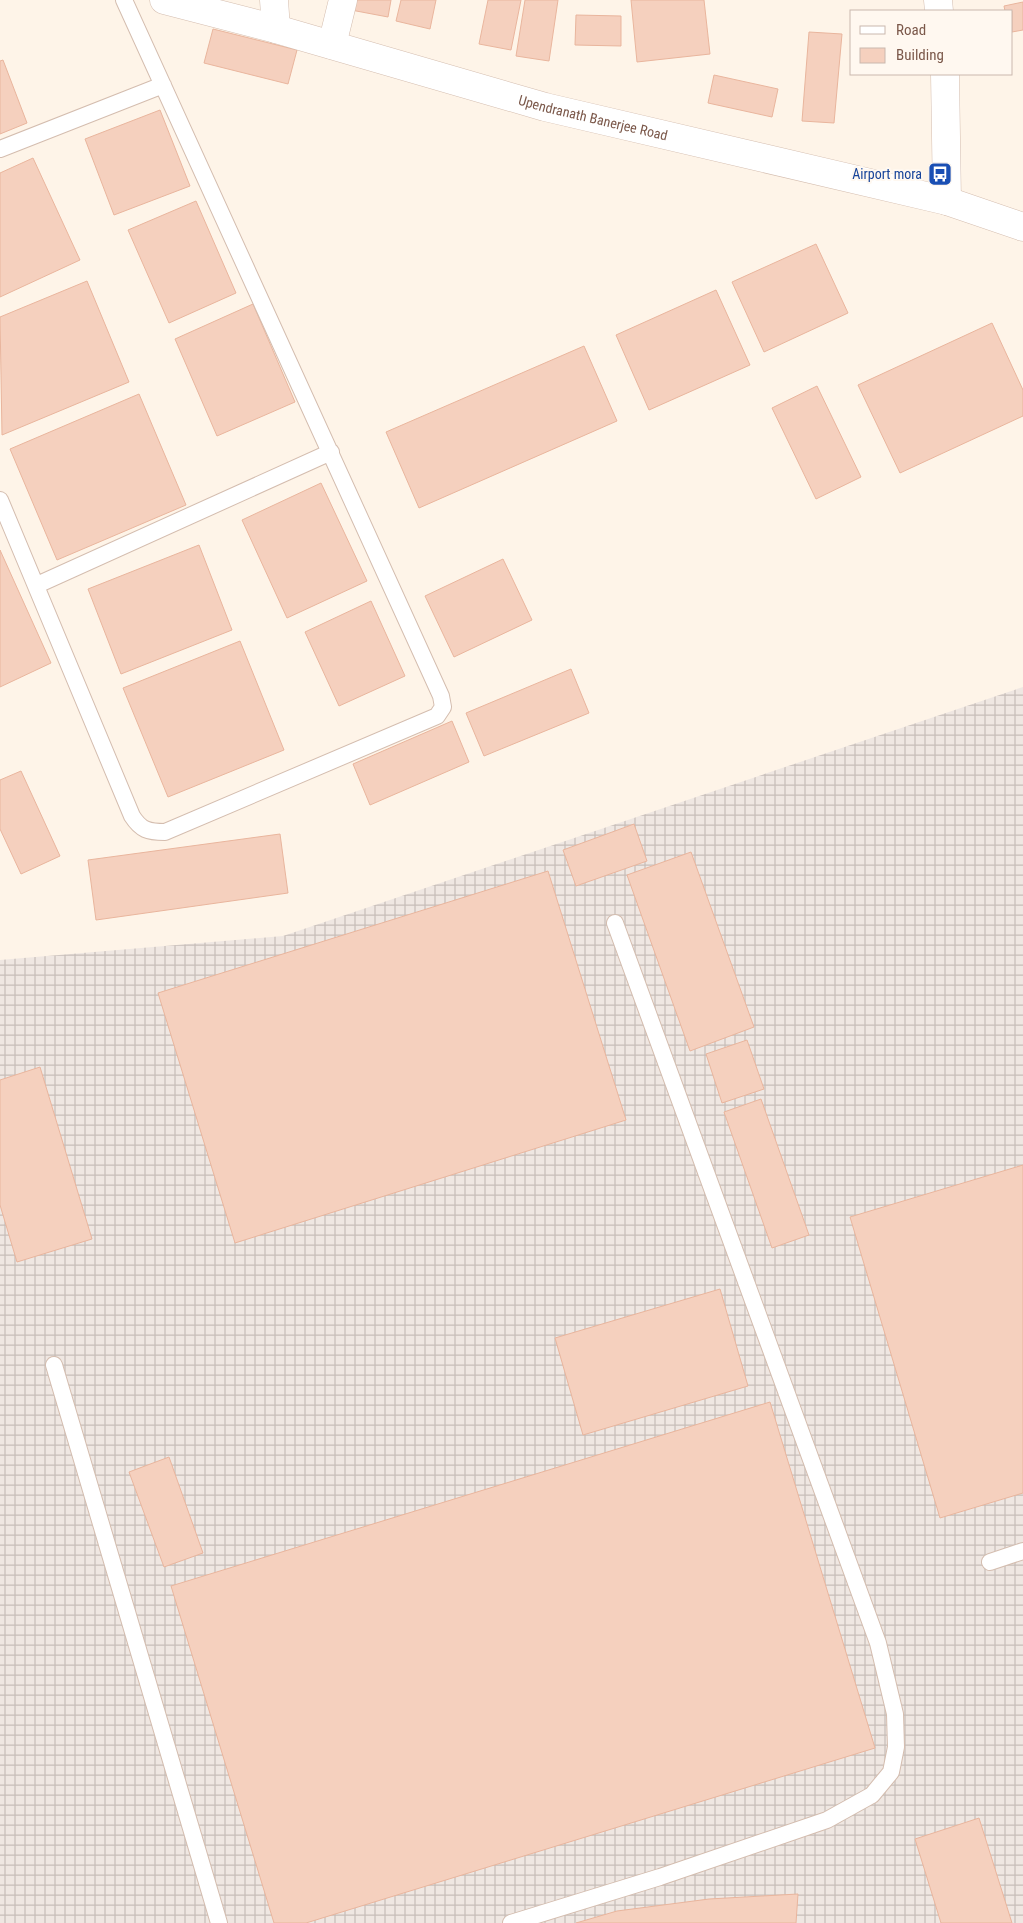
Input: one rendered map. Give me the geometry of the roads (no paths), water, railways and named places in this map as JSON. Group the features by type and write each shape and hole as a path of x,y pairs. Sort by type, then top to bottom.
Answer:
{"street":[{"name":"Upendranath Banerjee Road","path":"164,0 276,29 545,108 947,201 1023,227"},
{"path":"274,0 276,29"},
{"path":"332,45 344,0"},
{"path":"945,75 947,201"}],"lane":[{"path":"0,500 132,816 139,826 149,832 165,832 437,716 443,707 441,696 331,452 124,0"},
{"path":"0,150 163,85"},
{"path":"37,585 331,452"},
{"path":"511,1923 660,1877 827,1820 872,1795 891,1772 896,1747 895,1714 878,1643 615,923"},
{"path":"54,1365 218,1923"},
{"path":"990,1562 1023,1551"}],"place":[{"name":"Airport mora","path":"940,174"}]}
